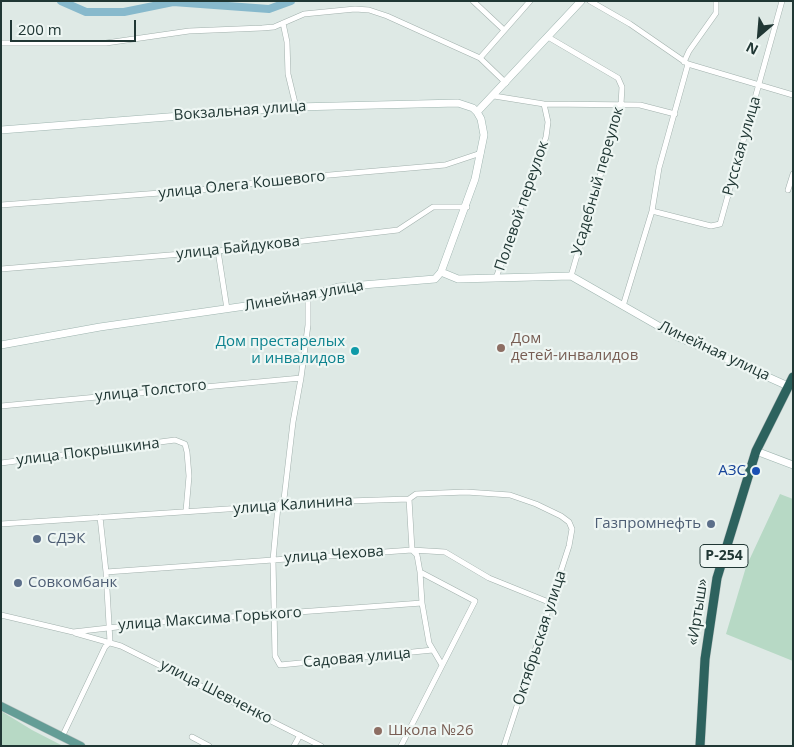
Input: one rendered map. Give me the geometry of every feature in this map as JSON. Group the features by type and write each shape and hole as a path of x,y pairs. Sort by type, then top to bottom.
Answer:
{"highway":[{"name":"«Иртыш»","path":"700,746 705,659 718,574 756,451 793,377"}],"main road":[{"path":"1,706 81,746"}],"street":[{"path":"473,1 504,30"},
{"path":"480,58 530,1"},
{"path":"441,272 467,207 481,153 484,135 481,119 477,112 581,1"},
{"path":"590,1 686,64 793,95"},
{"path":"623,306 652,211 659,168 675,114 688,51 716,13 716,1"},
{"name":"Русская улица","path":"652,211 711,226 720,224 782,1"},
{"path":"1,42 106,43 189,30 262,28 283,23 304,14 355,9 369,10 480,58 506,83"},
{"path":"283,23 287,42 288,74 296,107"},
{"name":"Усадебный переулок","path":"548,36 618,78 622,87 621,104 571,276"},
{"path":"674,55 688,51"},
{"path":"494,96 544,104 640,105 675,114"},
{"name":"Вокзальная улица","path":"1,130 296,107 443,102 458,103 473,108 477,112"},
{"name":"Полевой переулок","path":"496,278 546,137 548,122 544,104"},
{"name":"улица Олега Кошевого","path":"1,205 200,190 295,178 445,165 481,153"},
{"path":"788,190 793,174"},
{"name":"улица Байдукова","path":"1,269 218,251 398,230 433,207 467,207"},
{"path":"218,251 227,308"},
{"name":"Линейная улица","path":"1,345 100,327 308,296 338,287 435,279 441,272 458,279 571,276 605,293 623,306 676,336 788,386"},
{"path":"273,614 273,560 278,506 284,498 293,422 308,325 308,296"},
{"name":"улица Толстого","path":"1,406 301,378"},
{"name":"улица Покрышкина","path":"1,463 175,440 185,444 187,452 189,476 186,511"},
{"path":"756,451 793,465"},
{"name":"улица Калинина","path":"1,524 186,511 409,499 416,494 448,492 510,495 561,516 569,522 572,529"},
{"path":"409,499 412,550 417,556 420,572 422,603 429,643 442,665"},
{"path":"62,737 105,647 110,642 106,572 100,517"},
{"name":"Октябрьская улица","path":"504,746 569,546 572,529"},
{"name":"улица Чехова","path":"106,572 412,550 445,552 489,578 551,603"},
{"path":"402,746 475,601 420,572"},
{"name":"улица Максима Горького","path":"1,616 73,632 110,627 422,603"},
{"name":"Садовая улица","path":"273,614 275,656 280,665 433,650"},
{"name":"улица Шевченко","path":"73,632 110,642 176,672 321,746"},
{"path":"294,746 300,735"},
{"path":"192,737 209,746"}],"green space":[{"path":"780,494 793,499 793,661 726,634 746,567"},
{"path":"1,711 32,730 63,746 1,746"}],"waterway":[{"path":"61,1 86,12 124,12 173,2 269,9 291,1"}],"place":[{"name":"Дом детей-инвалидов","path":"501,348"},
{"name":"Дом престарелых и инвалидов","path":"355,351"},
{"name":"АЗС","path":"756,471"},
{"name":"Газпромнефть","path":"711,524"},
{"name":"СДЭК","path":"37,539"},
{"name":"Совкомбанк","path":"18,583"},
{"name":"Школа №26","path":"378,731"}]}
